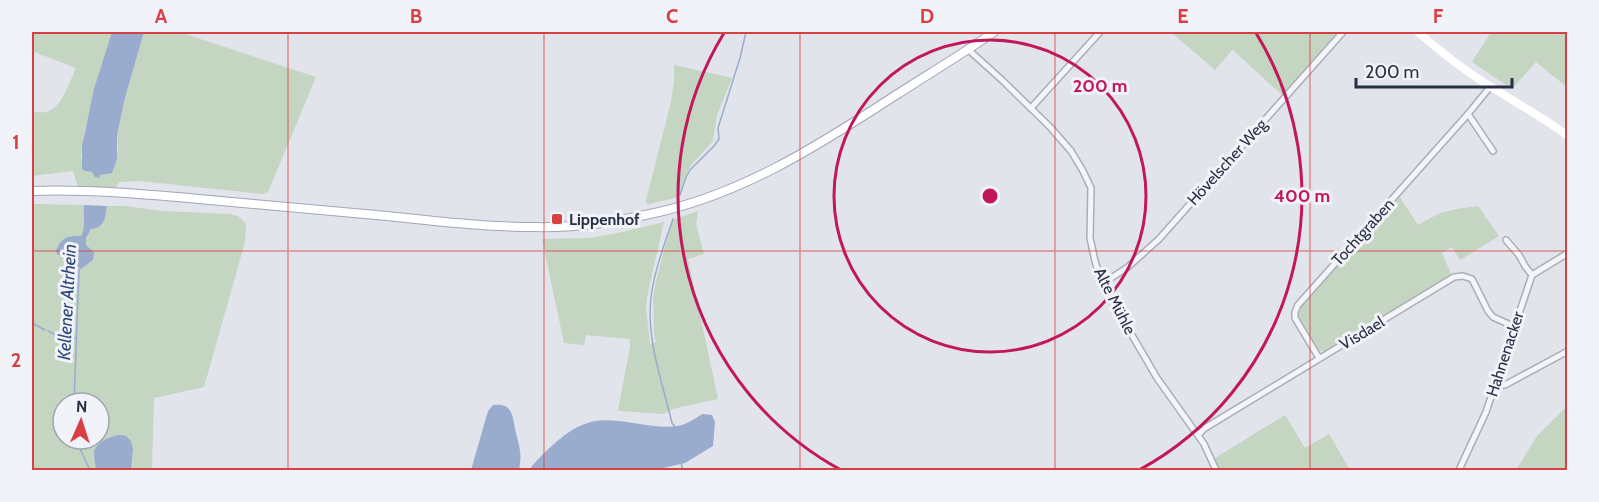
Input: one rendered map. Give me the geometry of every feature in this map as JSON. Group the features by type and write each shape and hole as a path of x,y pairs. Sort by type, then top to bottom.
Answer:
{"main road":[{"path":"32,191 105,191 477,225 592,224 647,215 699,200 741,184 791,160 843,130 994,32"}],"street":[{"path":"1030,108 1100,32"},
{"name":"Hövelscher Weg","path":"1102,284 1128,267 1159,239 1343,32"},
{"path":"1418,32 1490,87 1568,136"},
{"name":"Alte Mühle","path":"969,48 1050,127 1071,151 1083,171 1091,188 1090,238 1102,284 1157,378 1204,444 1216,471"},
{"name":"Tochtgraben","path":"1319,358 1295,318 1298,305 1490,87"},
{"path":"1468,114 1493,151"},
{"path":"1506,240 1532,275 1568,253"},
{"name":"Hahnenacker","path":"1459,471 1486,412 1532,275"},
{"name":"Visdael","path":"1198,435 1205,428 1454,277 1463,276 1472,279 1493,317 1515,327"},
{"path":"1496,385 1505,385 1568,351"}],"green space":[{"path":"32,32 112,32 85,129 81,156 85,171 92,172 98,178 106,174 118,151 117,135 125,98 144,32 179,32 316,77 268,192 262,194 140,181 119,182 115,188 78,187 73,171 32,176 32,112 46,112 61,101 76,68 32,51"},
{"path":"1171,32 1340,32 1283,96 1233,49 1215,70"},
{"path":"1491,32 1567,32 1567,87 1536,62 1512,89 1472,62"},
{"path":"674,65 732,78 717,115 713,141 691,165 679,195 649,204 646,200 671,102"},
{"path":"1399,196 1418,225 1440,213 1478,206 1499,236 1460,260 1452,247 1442,253 1451,274 1327,352 1317,349 1299,317 1300,305"},
{"path":"32,204 84,205 84,225 81,236 72,236 56,251 80,269 93,260 93,251 86,245 86,238 91,229 103,225 107,206 238,216 246,224 245,242 204,387 154,398 152,470 131,470 133,449 93,457 96,470 32,470"},
{"path":"698,211 696,224 704,254 688,259 718,399 672,409 662,414 620,411 618,410 630,339 586,335 584,345 564,343 542,239 589,238 664,222 647,297 650,344 656,342 653,298 672,220"},
{"path":"1567,406 1567,470 1516,470 1537,436"},
{"path":"1285,415 1305,448 1329,434 1350,470 1220,470 1215,458"}],"water":[{"path":"112,32 144,32 117,135 117,159 112,173 100,175 99,178 95,177 92,172 82,169 82,146 94,89"},
{"path":"84,205 107,206 102,225 91,229 86,238 86,245 94,252 93,260 81,269 57,254 56,251 66,238 81,236 84,225"},
{"path":"493,405 505,406 513,417 520,452 519,470 471,470 488,411"},
{"path":"703,414 712,415 715,422 713,446 685,463 655,470 530,470 560,439 577,428 595,421 605,420 668,427 687,423"},
{"path":"126,436 131,441 133,449 131,470 96,470 94,451 111,451 112,437"}],"waterway":[{"path":"680,195 690,170 719,139 718,128 746,32"},
{"path":"673,219 652,290 650,324 659,374 672,423 676,428"},
{"name":"Kellener Altrhein","path":"74,391 79,269"},
{"path":"32,323 45,330"},
{"path":"48,331 58,336 76,338"},
{"name":"Kellener Altrhein","path":"81,451 90,470"},
{"path":"681,463 683,470"}],"place":[{"name":"Lippenhof","path":"557,219"}]}
